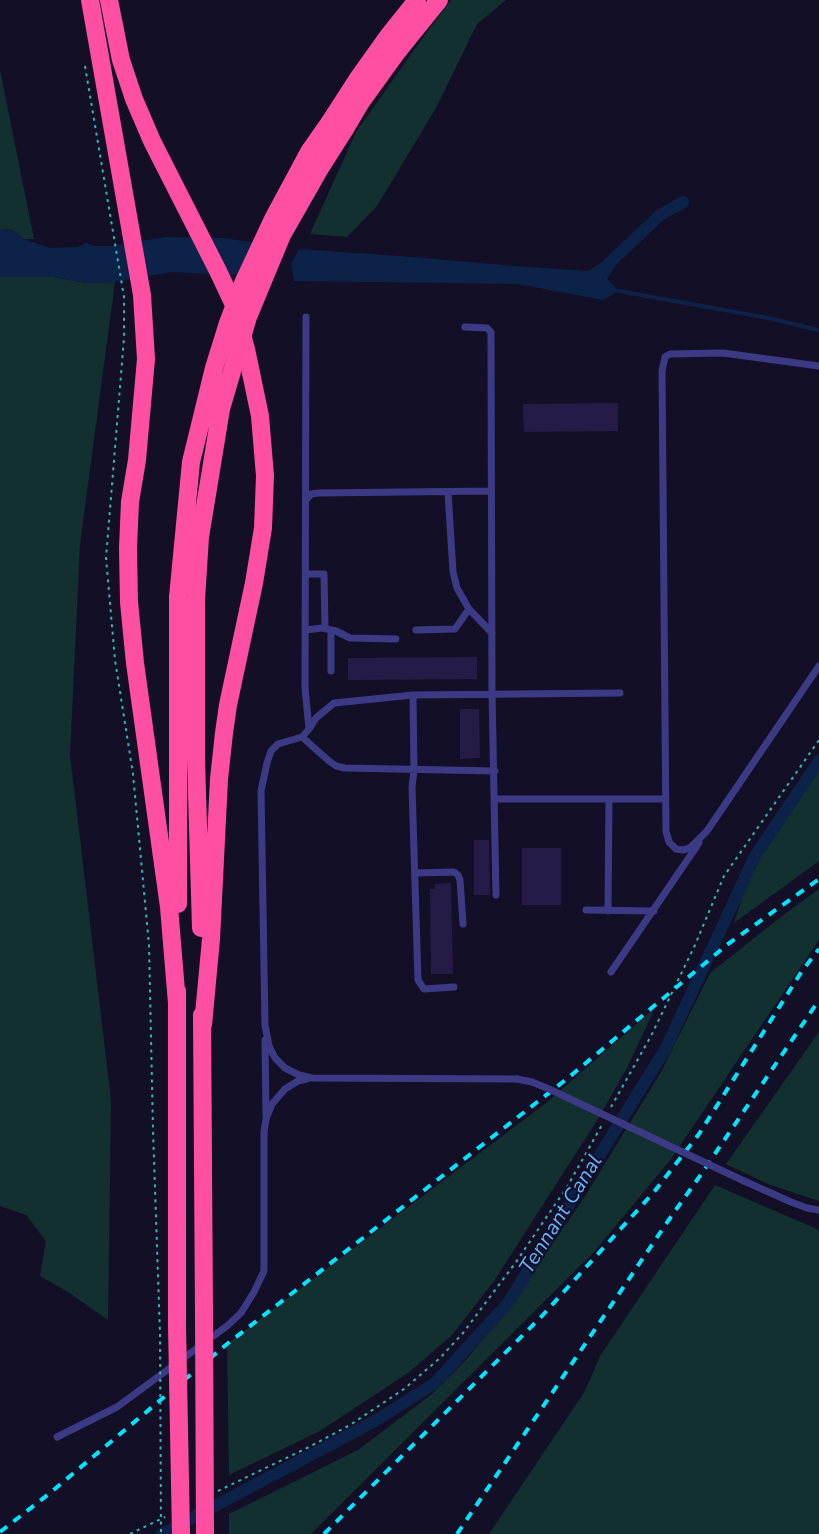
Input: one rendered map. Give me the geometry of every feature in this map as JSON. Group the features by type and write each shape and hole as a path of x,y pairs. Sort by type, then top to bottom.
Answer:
{"highway":[{"path":"90,0 108,105 120,218 146,359 137,460 130,502 129,602 169,907 177,1003"},
{"path":"109,0 122,60 134,99 152,141 234,305 260,416 265,476 263,528 224,733 219,779 211,939 203,1025"},
{"path":"181,1534 177,1324 177,1003 179,815 187,598 200,537 221,409 248,317 282,236 319,170 337,125 383,44 417,0"},
{"path":"337,125 361,102 439,0"},
{"path":"187,598 196,759 203,1025 205,1534"}],"lane":[{"path":"306,317 305,688 309,729"},
{"path":"465,327 487,328 491,332 492,693 496,894"},
{"path":"707,831 691,847 684,850 675,849 669,842 666,831 662,371 665,357 670,354 723,353 819,366"},
{"path":"306,500 311,494 318,493 491,491"},
{"path":"448,492 453,572 457,588 469,609 492,633"},
{"path":"306,574 324,574 331,671"},
{"path":"416,630 455,629 469,609"},
{"path":"305,630 328,629 350,638 396,639"},
{"path":"611,972 819,666"},
{"path":"57,1437 117,1407 227,1326 241,1313 264,1271 266,1119 261,791 271,751 278,744 303,737 316,718 334,703 413,694 620,693"},
{"path":"413,694 414,770 412,787 418,980 424,989 454,987"},
{"path":"303,737 328,761 345,768 495,771"},
{"path":"608,911 609,799"},
{"path":"495,800 666,799"},
{"path":"415,873 454,872 458,875 463,924"},
{"path":"586,910 654,911"},
{"path":"265,1025 269,1046 275,1058 285,1068 312,1078"},
{"path":"266,1119 272,1104 285,1089 298,1081 312,1078 517,1079 549,1089 791,1202 819,1210"}],"path":[{"path":"85,62 120,218 133,296 124,348 106,558 115,660 133,774 149,945 160,1334 161,1534"},
{"path":"609,1113 651,1036 695,945 724,876 819,740"},
{"path":"210,1495 350,1425 404,1389 440,1358 463,1333 556,1204 603,1123"},
{"path":"130,1534 170,1514"}],"green space":[{"path":"451,0 506,0 477,24 436,108 377,206 347,237 310,234 356,132"},
{"path":"0,70 34,239 24,239 11,229 0,230"},
{"path":"0,277 53,277 87,283 115,282 80,544 70,755 111,1100 108,1320 40,1276 46,1241 26,1215 0,1206"},
{"path":"819,761 819,861 734,923 755,856"},
{"path":"819,889 819,940 671,1159 594,1252 311,1534 229,1534 229,1514 358,1450 432,1394 465,1361 503,1315 584,1198 661,1072 710,973"},
{"path":"655,1008 627,1068 596,1122 494,1281 452,1335 408,1373 320,1431 229,1475 227,1344 546,1103"},
{"path":"819,1032 819,1201 768,1184 726,1164"},
{"path":"715,1185 819,1230 819,1534 489,1534 585,1391 600,1356"}],"water":[{"path":"11,229 24,239 50,248 78,247 86,243 95,246 110,246 166,237 224,238 256,243 254,276 171,272 115,282 87,283 53,277 0,277 0,230"},
{"path":"299,249 588,271 606,260 610,254 616,256 618,262 607,279 619,291 603,300 518,284 294,281 291,264"}],"building":[{"path":"618,403 618,431 524,432 523,404"},
{"path":"477,657 477,679 348,680 348,658"},
{"path":"460,709 479,709 480,758 460,759"},
{"path":"474,840 489,840 490,895 474,895"},
{"path":"522,848 561,848 561,905 522,905"},
{"path":"451,883 453,974 431,974 430,889 435,889 435,884"}],"waterway":[{"path":"604,268 660,215 683,202"},
{"path":"619,291 768,318 819,330"},
{"name":"Tennant Canal","path":"162,1534 375,1421 435,1383 508,1303 666,1048 755,856 819,761"}],"railway":[{"path":"0,1532 50,1493 227,1344 568,1078 728,944 819,879"},
{"path":"324,1534 541,1317 654,1192 699,1134 802,971 819,949"},
{"path":"457,1534 819,1000"}]}
